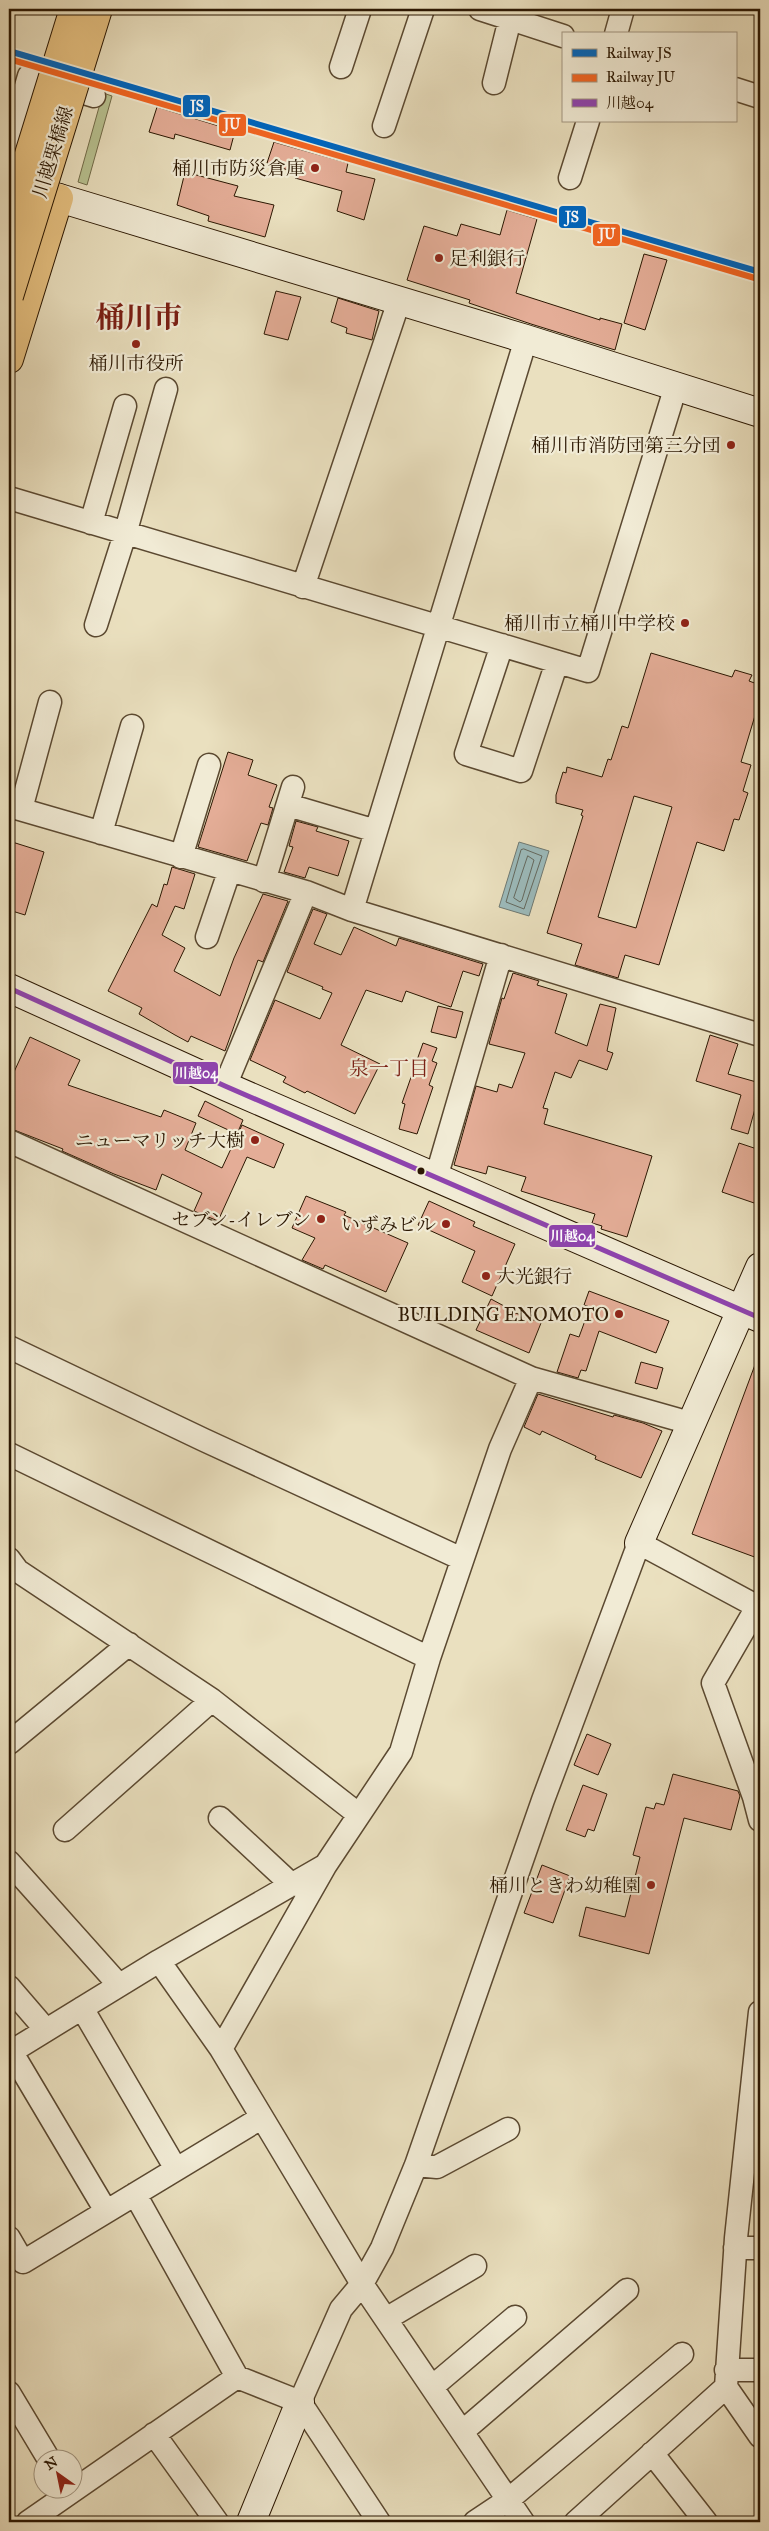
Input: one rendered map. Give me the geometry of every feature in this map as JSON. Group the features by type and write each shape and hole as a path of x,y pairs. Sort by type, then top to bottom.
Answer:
{"main road":[{"name":"川越栗橋線","path":"9,219 74,9"},
{"name":"川越栗橋線","path":"9,296 98,9"},
{"path":"9,358 59,198"}],"street":[{"path":"341,67 360,9"},
{"path":"384,126 423,9"},
{"path":"480,9 562,36"},
{"path":"617,32 623,9"},
{"path":"494,83 510,19"},
{"path":"9,145 29,76 94,96"},
{"path":"736,90 760,97"},
{"path":"570,178 588,122"},
{"path":"9,182 526,339 760,413"},
{"path":"303,587 399,301"},
{"path":"352,910 526,339"},
{"path":"9,498 588,671 676,386"},
{"path":"96,625 125,534 166,389"},
{"path":"91,523 125,406"},
{"path":"502,646 466,754 521,772 557,662"},
{"path":"50,702 15,808 229,872 306,892 352,910 760,1035"},
{"path":"101,833 132,726"},
{"path":"181,857 209,765"},
{"path":"264,881 291,796 376,831"},
{"path":"206,937 229,872"},
{"path":"225,1086 306,892"},
{"path":"436,1178 501,955"},
{"path":"9,988 225,1086 750,1314"},
{"path":"9,1141 531,1378 690,1424"},
{"path":"251,2522 300,2402 341,2309 362,2284 382,2248 416,2164 543,1800 639,1543 690,1424 750,1314 760,1267"},
{"path":"9,1347 204,1440 462,1559"},
{"path":"221,2050 325,1866 401,1752 429,1658 500,1449 531,1378"},
{"path":"9,1454 429,1658"},
{"path":"639,1543 759,1608 713,1682 754,1797 760,1820"},
{"path":"12,1570 129,1644 212,1700 358,1814"},
{"path":"9,1742 129,1644"},
{"path":"65,1830 212,1700"},
{"path":"220,1818 292,1885"},
{"path":"9,1862 119,1985"},
{"path":"106,2212 10,2052 159,1961 325,1866"},
{"path":"159,1961 221,2050 362,2284 523,2522"},
{"path":"9,1987 46,2030"},
{"path":"82,2008 176,2169"},
{"path":"760,2012 755,2094 735,2248 726,2378 752,2412 760,2436"},
{"path":"9,2238 23,2262 261,2118"},
{"path":"416,2164 438,2167 508,2129"},
{"path":"135,2194 238,2377 300,2402 379,2522"},
{"path":"735,2248 760,2248"},
{"path":"386,2319 475,2266"},
{"path":"462,2432 627,2290"},
{"path":"432,2387 515,2317"},
{"path":"475,2522 508,2500 682,2354"},
{"path":"576,2522 652,2453 726,2378 760,2370"},
{"path":"82,2482 238,2377"},
{"path":"9,2393 42,2448"},
{"path":"154,2434 217,2522"},
{"path":"652,2453 706,2522"},
{"path":"29,2522 59,2498"}],"green space":[{"path":"103,93 112,96 87,185 78,182"}],"water":[{"path":"519,842 549,851 529,916 499,907"}],"building":[{"path":"157,107 235,131 230,150 175,134 174,139 149,132"},
{"name":"桶川市防災倉庫","path":"274,142 348,163 346,172 375,179 364,220 337,211 342,191 295,178 297,173 267,163"},
{"path":"185,172 238,186 234,196 274,205 265,237 208,221 209,216 177,205"},
{"path":"507,210 537,219 516,293 600,320 600,318 622,324 615,350 531,324 469,303 470,300 407,280 424,226 457,236 461,224 500,235"},
{"path":"644,254 667,260 645,330 624,323"},
{"path":"276,291 301,297 288,340 264,334"},
{"path":"338,298 379,311 372,340 346,333 347,328 331,322"},
{"path":"651,653 732,677 735,670 752,675 749,681 760,685 760,699 741,762 751,765 743,791 748,793 739,820 734,819 724,851 697,842 659,965 625,955 618,978 575,965 582,944 547,933 583,816 581,815 583,810 556,803 556,795 563,772 566,773 567,767 602,777 608,759 611,760 622,726 628,728","holes":["634,796 672,807 636,928 598,917"]},
{"path":"228,752 253,760 248,775 277,785 269,807 273,808 268,825 261,823 247,861 198,847"},
{"path":"296,821 318,827 316,831 349,841 338,876 309,867 305,878 284,872 293,847 289,846"},
{"path":"9,841 44,852 25,915 9,910"},
{"path":"172,867 195,874 184,909 175,906 162,935 185,948 174,971 220,996 234,958 263,894 288,901 263,962 258,960 225,1051 191,1036 188,1042 139,1014 142,1008 108,991 152,904 157,907 164,884 167,885"},
{"path":"313,909 327,914 314,944 341,955 354,927 396,946 399,938 483,964 479,976 463,971 451,1007 406,991 402,1002 366,990 341,1045 380,1064 355,1114 307,1091 305,1093 283,1082 286,1077 250,1060 275,1000 320,1019 332,993 322,989 323,987 287,972"},
{"path":"513,973 539,981 537,985 567,994 555,1033 587,1046 600,1004 616,1008 607,1051 613,1053 607,1070 579,1060 571,1078 555,1072 543,1108 548,1109 544,1124 652,1156 627,1237 601,1229 602,1226 592,1223 595,1214 521,1191 526,1177 488,1166 486,1174 454,1165 476,1086 497,1092 499,1084 512,1088 525,1053 489,1044 502,998 504,999"},
{"path":"438,1006 463,1012 456,1038 431,1032"},
{"path":"710,1035 738,1044 728,1074 760,1083 760,1091 748,1134 731,1129 741,1095 696,1081"},
{"path":"30,1037 80,1060 68,1085 161,1117 164,1110 196,1123 185,1150 222,1168 242,1125 284,1144 274,1168 247,1157 218,1221 194,1211 202,1193 162,1174 156,1190 114,1174 62,1151 63,1149 9,1128 9,1070 14,1072"},
{"path":"423,1043 437,1048 432,1061 437,1063 429,1085 433,1087 417,1134 399,1129 405,1104 402,1103"},
{"path":"205,1101 243,1120 237,1134 198,1116"},
{"path":"739,1143 760,1150 760,1205 722,1192"},
{"path":"306,1196 346,1212 344,1215 408,1243 386,1292 325,1265 323,1269 302,1260 315,1238 292,1228"},
{"path":"429,1201 475,1222 473,1226 515,1244 492,1296 462,1282 475,1251 418,1225"},
{"name":"BUILDING ENOMOTO","path":"589,1291 669,1321 656,1353 599,1331 586,1371 581,1370 578,1378 557,1372 570,1334 579,1337 590,1307 584,1305"},
{"path":"491,1299 504,1306 503,1308 541,1323 529,1353 476,1330"},
{"path":"760,1354 760,1559 692,1534"},
{"path":"641,1362 663,1368 657,1389 635,1383"},
{"path":"538,1394 613,1417 614,1415 643,1423 662,1431 641,1478 595,1459 596,1456 542,1431 540,1435 524,1427"},
{"path":"587,1734 611,1744 598,1775 574,1765"},
{"path":"673,1774 738,1791 740,1796 731,1830 684,1818 649,1954 579,1936 586,1907 625,1917 640,1857 633,1855 646,1807 654,1809 656,1803 664,1805"},
{"path":"583,1785 607,1794 594,1831 588,1829 585,1837 566,1830"},
{"path":"542,1865 570,1876 553,1923 524,1913"}],"rail line":[{"name":"JS","path":"9,51 760,272"},
{"name":"JU","path":"9,59 758,279"}],"transit line":[{"name":"川越04","path":"9,988 225,1086 760,1318"}],"place":[{"name":"桶川市防災倉庫","path":"315,168"},
{"name":"足利銀行","path":"439,258"},
{"name":"桶川市役所","path":"136,344"},
{"name":"桶川市消防団第三分団","path":"731,445"},
{"name":"桶川市立桶川中学校","path":"685,623"},
{"name":"ニューマリッチ大樹","path":"255,1140"},
{"name":"セブン-イレブン","path":"321,1219"},
{"name":"いずみビル","path":"446,1224"},
{"name":"大光銀行","path":"486,1276"},
{"name":"BUILDING ENOMOTO","path":"619,1314"},
{"name":"桶川ときわ幼稚園","path":"651,1885"}],"district":[{"name":"桶川市","path":"139,317"},
{"name":"泉一丁目","path":"389,1068"}]}
